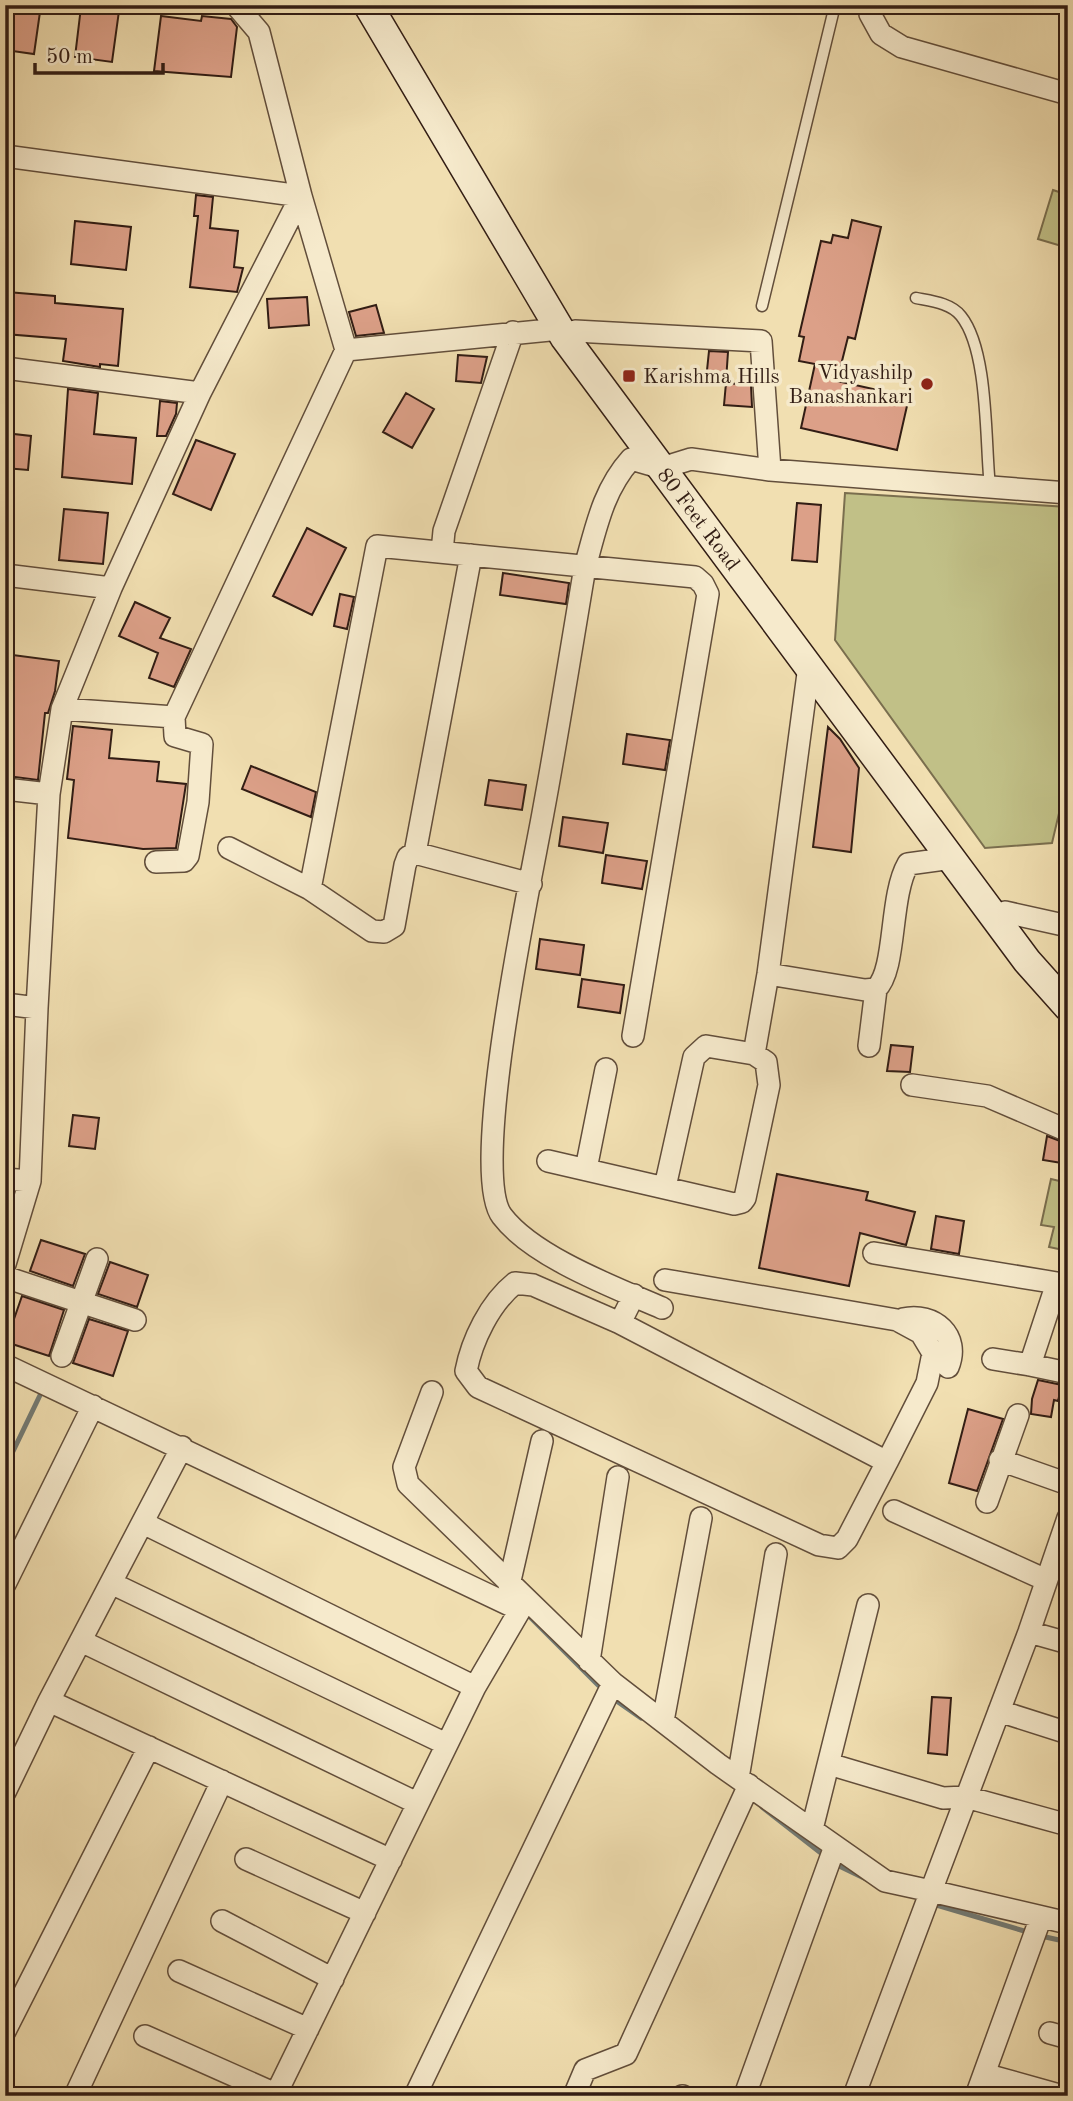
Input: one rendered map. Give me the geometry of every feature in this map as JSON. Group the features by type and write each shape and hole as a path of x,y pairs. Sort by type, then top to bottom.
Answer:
{"main road":[{"name":"80 Feet Road","path":"368,5 568,330 669,465 809,666 1027,961 1068,1007"},
{"name":"80 Feet Road","path":"383,5 568,330"},
{"name":"80 Feet Road","path":"669,465 713,519 1005,912 1068,989"}],"street":[{"path":"156,862 184,861 188,856 198,802 202,744 175,736 174,717 346,350 301,196 259,32 236,5"},
{"path":"872,5 870,14 881,34 902,47 1068,94"},
{"path":"5,156 301,196"},
{"path":"5,1264 30,1181 49,794 62,709 111,588 200,393 301,196"},
{"path":"346,350 513,332 568,330 761,341 770,470"},
{"path":"442,552 444,531 513,332"},
{"path":"5,368 200,393"},
{"path":"662,1308 583,1273 522,1236 500,1214 493,1188 492,1157 501,1050 585,568 603,503 614,478 631,459 669,465 691,458 770,470 1068,493"},
{"path":"310,890 377,546 695,577 703,583 708,594 633,1036"},
{"path":"415,853 471,555"},
{"path":"5,575 111,588"},
{"path":"754,1054 768,974 809,666"},
{"path":"62,709 174,717"},
{"path":"5,789 49,794"},
{"path":"229,848 310,890 372,931 384,932 394,926 404,866 408,857 415,853 531,884"},
{"path":"869,1046 876,989 886,975 899,880 908,864 952,858"},
{"path":"1005,912 1068,926"},
{"path":"768,974 865,990 876,989"},
{"path":"5,1004 37,1008"},
{"path":"548,1161 734,1204 742,1202 769,1085 766,1062 754,1054 706,1045 694,1057 665,1187"},
{"path":"586,1169 606,1069"},
{"path":"912,1085 987,1096 1068,1131"},
{"path":"5,1179 30,1181"},
{"path":"874,1253 1062,1285 1030,1365"},
{"path":"62,1356 97,1259"},
{"path":"5,1277 135,1320"},
{"path":"665,1280 897,1320 921,1333 933,1353 927,1383 887,1462 847,1539 838,1548 819,1545 478,1388 466,1371 469,1357 498,1297 514,1283 533,1285 620,1323 887,1462"},
{"path":"620,1323 634,1295"},
{"path":"897,1320 912,1317 937,1324 948,1333 953,1344 948,1367"},
{"path":"993,1359 1068,1373"},
{"path":"5,1365 520,1610 475,1686 446,1744 278,2095 145,2036"},
{"path":"432,1392 404,1467 408,1484 509,1585 613,1683 744,1788 812,1829 885,1881 1068,1923"},
{"path":"5,1584 93,1406"},
{"path":"987,1502 1018,1415"},
{"path":"509,1585 542,1441"},
{"path":"5,1792 49,1701 182,1447"},
{"path":"1000,1460 1068,1484"},
{"path":"589,1661 618,1476"},
{"path":"894,1511 1046,1580"},
{"path":"663,1721 701,1518"},
{"path":"854,2096 1029,1632 1046,1580 1061,1557 1068,1518"},
{"path":"143,1523 475,1686"},
{"path":"573,2096 585,2070 626,2054 744,1788 776,1555"},
{"path":"111,1583 446,1744"},
{"path":"812,1829 868,1605"},
{"path":"1029,1632 1068,1643"},
{"path":"80,1641 417,1803"},
{"path":"415,2096 613,1683"},
{"path":"49,1701 391,1860"},
{"path":"999,1711 1068,1732"},
{"path":"5,2031 149,1747"},
{"path":"830,1764 943,1798 967,1797 1068,1825"},
{"path":"75,2096 222,1781"},
{"path":"745,2095 835,1846"},
{"path":"246,1859 365,1913"},
{"path":"976,2096 1041,1917"},
{"path":"222,1921 333,1979"},
{"path":"178,1971 308,2029"},
{"path":"984,2074 1063,2096"}],"lane":[{"path":"762,306 835,5"},
{"path":"916,298 952,308 962,316 974,343 986,426 990,487"}],"shaded area":[{"path":"1053,190 1068,195 1068,248 1038,239"},
{"path":"845,493 1068,507 1068,775 1052,843 985,848 835,640"},
{"path":"1051,1179 1068,1183 1068,1251 1049,1247 1054,1227 1041,1225"}],"building":[{"path":"5,5 41,5 34,54 5,50"},
{"path":"81,7 119,11 112,62 75,57"},
{"path":"161,16 201,21 202,16 231,19 237,27 231,77 154,71"},
{"path":"196,195 213,197 210,228 238,231 234,267 243,268 237,292 190,287 198,216 194,216"},
{"path":"852,220 881,227 855,339 848,337 837,381 909,397 897,450 801,428 815,364 799,361 804,337 799,336 821,241 831,243 833,235 848,238"},
{"path":"75,221 131,227 126,270 71,264"},
{"path":"7,292 55,296 55,303 123,309 118,366 100,364 100,367 63,361 66,339 5,334"},
{"path":"307,297 309,325 269,328 267,299"},
{"path":"376,305 384,333 356,336 349,312"},
{"path":"709,351 728,352 726,381 706,380"},
{"path":"458,355 487,357 481,383 456,381"},
{"path":"726,383 751,385 752,407 724,405"},
{"path":"68,389 98,393 94,434 136,438 132,484 62,477"},
{"path":"406,393 434,409 412,448 383,432"},
{"path":"160,401 177,403 176,414 166,436 157,436"},
{"path":"5,433 31,436 28,470 5,468"},
{"path":"196,440 235,454 211,510 173,494"},
{"path":"797,503 821,505 817,562 792,560"},
{"path":"64,509 108,513 103,564 59,560"},
{"path":"307,528 346,548 312,615 273,596"},
{"path":"503,573 569,583 566,604 500,595"},
{"path":"340,594 354,597 347,629 334,626"},
{"path":"135,602 170,618 160,638 191,649 174,687 149,678 158,653 119,636"},
{"path":"5,654 59,661 55,691 48,713 45,713 38,780 7,776 13,710 5,710"},
{"path":"73,726 112,730 109,758 159,762 157,781 186,784 176,848 143,849 68,838 74,780 67,779"},
{"path":"828,727 840,739 859,768 851,852 813,847"},
{"path":"627,734 670,740 665,770 623,764"},
{"path":"251,766 316,792 311,817 242,789"},
{"path":"489,780 526,785 522,810 485,805"},
{"path":"563,817 608,823 603,853 559,846"},
{"path":"606,855 647,861 642,889 602,883"},
{"path":"540,939 584,945 580,975 536,969"},
{"path":"582,979 624,985 620,1013 578,1007"},
{"path":"891,1045 913,1047 910,1072 887,1071"},
{"path":"73,1115 99,1118 95,1149 69,1146"},
{"path":"1047,1136 1068,1144 1068,1164 1043,1160"},
{"path":"777,1174 868,1192 866,1200 915,1212 906,1245 860,1233 849,1286 759,1268"},
{"path":"936,1216 964,1221 959,1254 931,1249"},
{"path":"41,1240 85,1254 73,1286 30,1271"},
{"path":"110,1262 148,1275 137,1307 98,1294"},
{"path":"22,1296 64,1310 49,1356 6,1342"},
{"path":"89,1319 128,1331 113,1376 73,1363"},
{"path":"1038,1380 1062,1385 1058,1401 1054,1400 1051,1417 1031,1414"},
{"path":"968,1409 1003,1419 977,1491 949,1483"},
{"path":"932,1697 951,1698 947,1755 928,1753"}],"waterway":[{"path":"5,1468 43,1389"},
{"path":"526,1613 598,1685"},
{"path":"618,1702 641,1718"},
{"path":"762,1807 826,1857"},
{"path":"833,1863 868,1880"},
{"path":"933,1904 1031,1933"},
{"path":"1041,1936 1068,1942"}],"place":[{"name":"Karishma Hills","path":"629,376"},
{"name":"Vidyashilp Banashankari","path":"927,384"}]}
